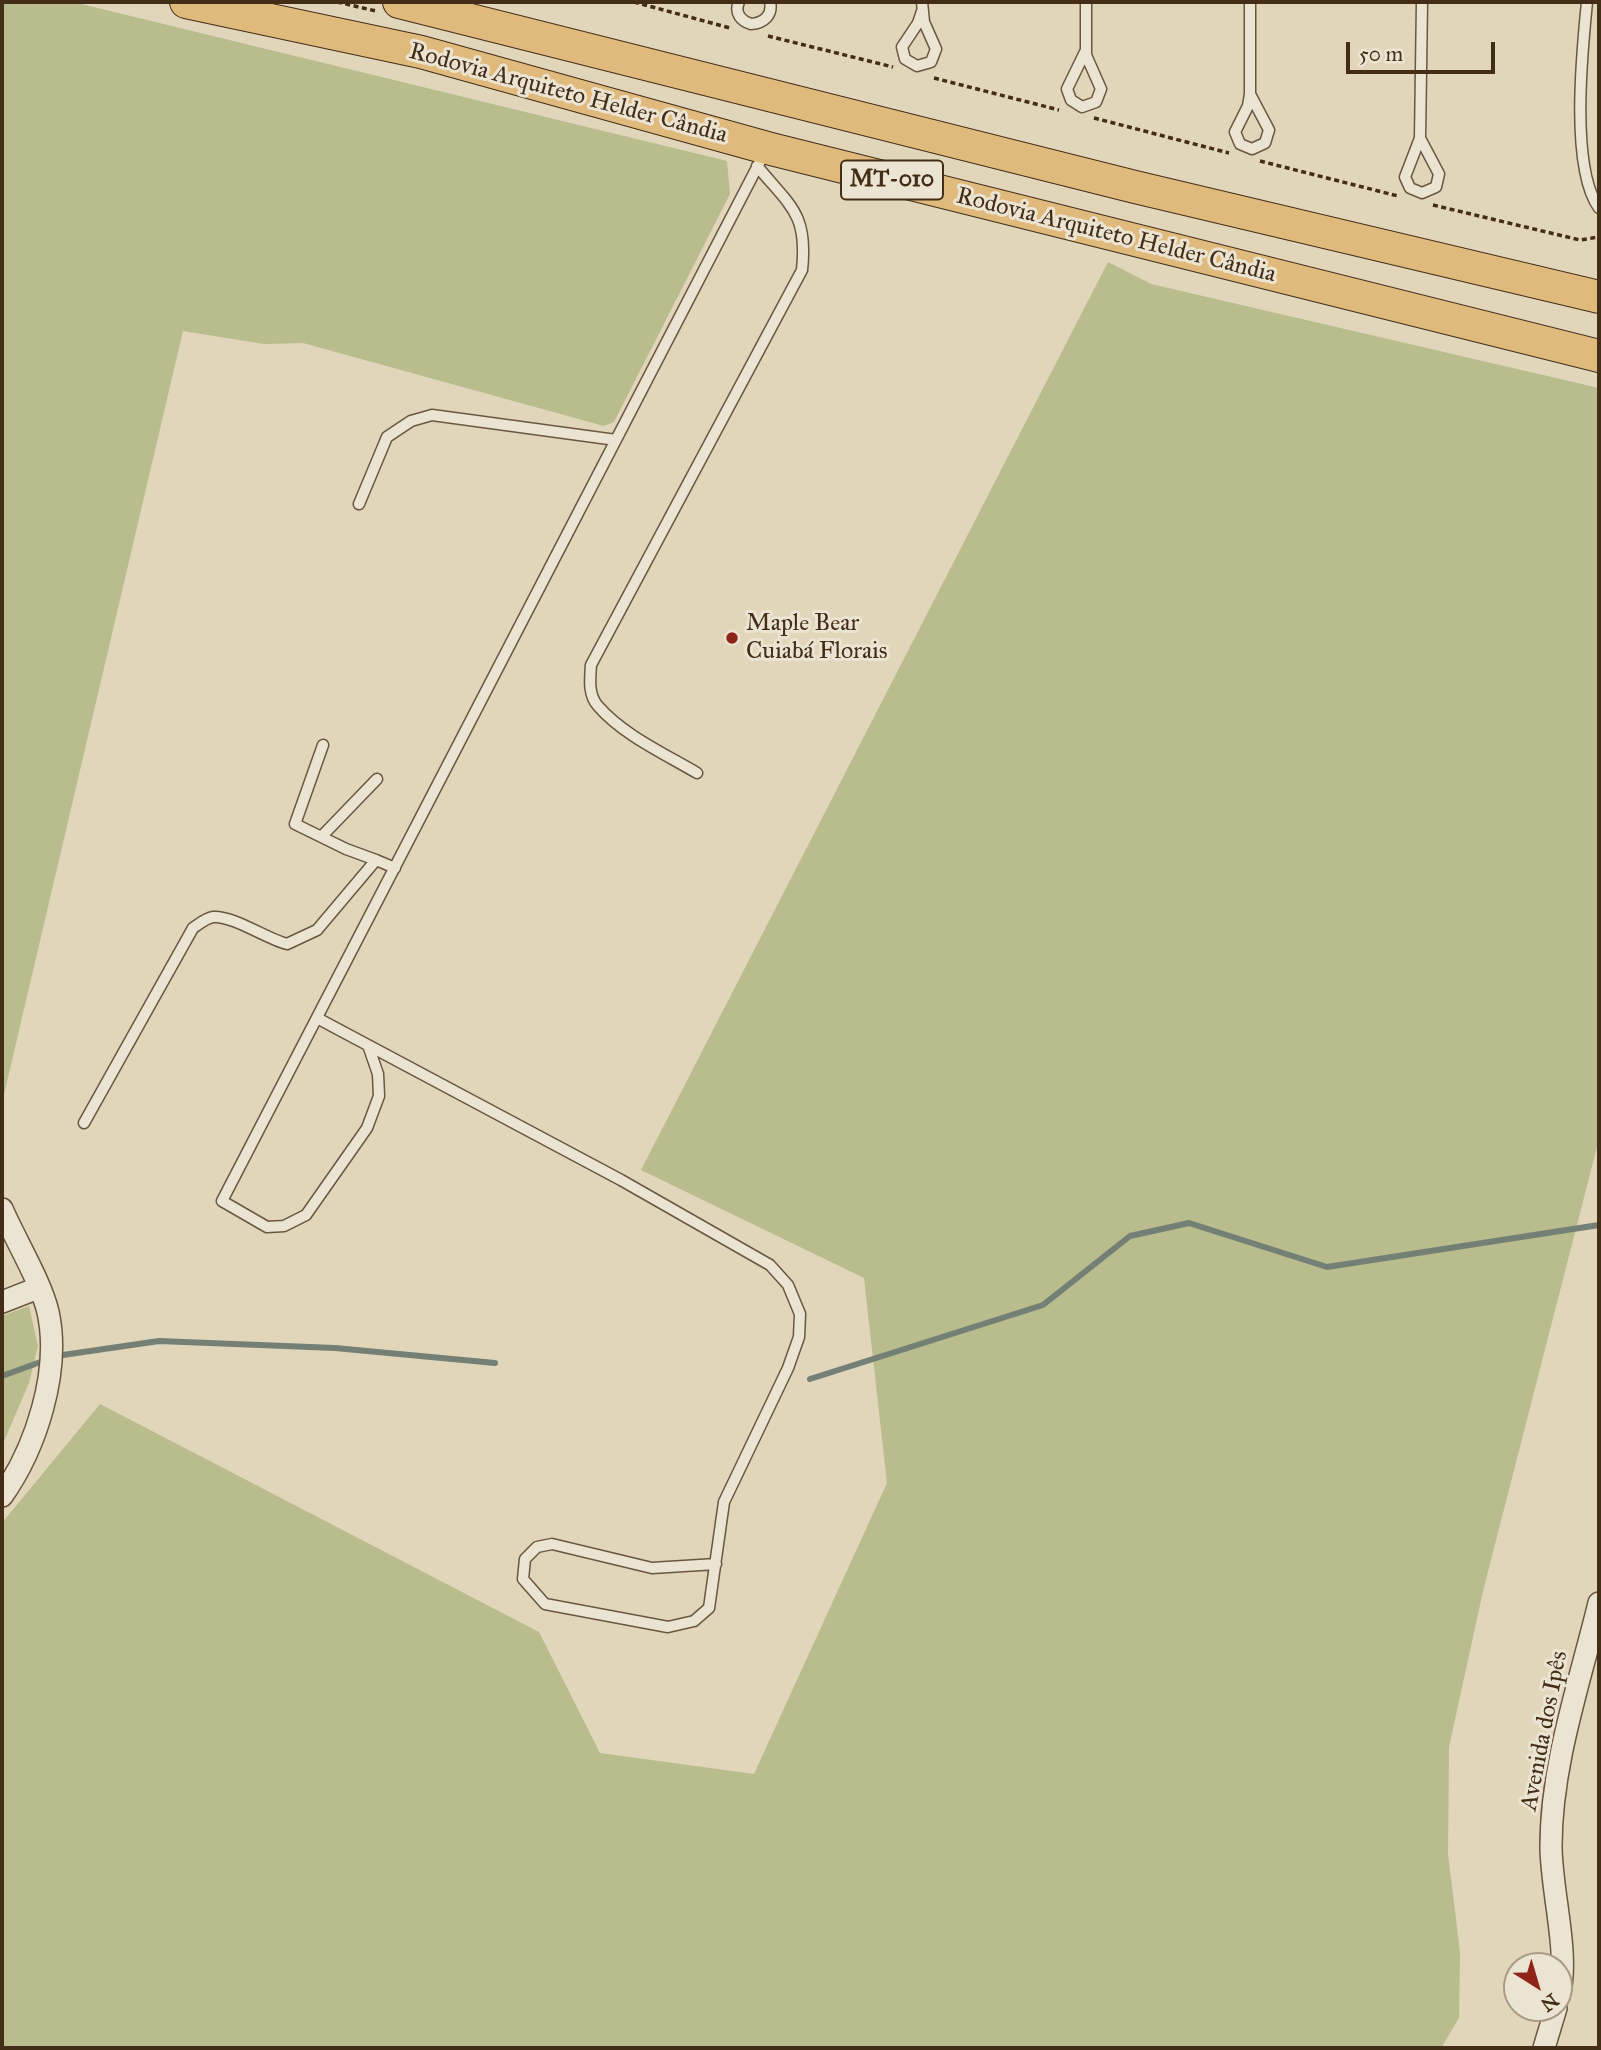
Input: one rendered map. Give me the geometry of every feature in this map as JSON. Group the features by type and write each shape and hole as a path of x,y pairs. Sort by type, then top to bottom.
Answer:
{"main road":[{"name":"Rodovia Arquiteto Helder Cândia","path":"186,2 421,52 762,157 1599,356"},
{"name":"Rodovia Arquiteto Helder Cândia","path":"399,2 1135,187 1599,297"}],"street":[{"path":"2,1209 47,1309 52,1337 48,1374 25,1454 2,1496"},
{"path":"2,1302 38,1288"},
{"name":"Avenida dos Ipês","path":"1560,1952 1552,1888 1554,1797 1599,1603"},
{"path":"1544,2048 1552,2022"}],"lane":[{"path":"738,2 737,12 740,18 751,24 765,20 769,15 770,2"},
{"path":"1086,2 1086,52 1101,89 1096,102 1082,107 1071,100 1067,89 1086,52"},
{"path":"1250,2 1250,94 1248,106 1235,132 1240,144 1252,149 1265,143 1269,130 1250,94"},
{"path":"1420,138 1439,174 1436,187 1422,193 1410,188 1405,177 1420,138 1422,2"},
{"path":"1587,2 1582,70 1584,173 1599,208"},
{"path":"922,6 936,49 931,62 917,66 905,59 902,47 922,6"},
{"path":"368,1045 378,1074 379,1096 367,1128 306,1215 284,1226 267,1227 222,1200 762,157"},
{"path":"697,773 629,732 597,705 589,687 591,665 802,270 805,239 796,213 762,157"},
{"path":"359,504 387,437 411,421 432,415 616,440"},
{"path":"323,745 295,824 395,869"},
{"path":"322,836 377,779"},
{"path":"84,1123 193,928 210,917 225,918 269,939 288,944 317,930 376,860"},
{"path":"317,1018 621,1180 770,1265 788,1285 800,1314 799,1336 788,1367 724,1502 716,1564 709,1608 694,1621 668,1627 545,1604 523,1579 525,1559 537,1548 552,1544 652,1568 716,1564"}],"path":[{"path":"634,2 737,29"},
{"path":"759,34 895,68"},
{"path":"933,78 1067,112"},
{"path":"1081,115 1238,156"},
{"path":"1251,159 1408,199"},
{"path":"1421,202 1580,240 1599,237"}],"green space":[{"path":"2,2 73,2 727,161 730,194 614,422 604,426 303,343 264,344 183,331 2,1103"},
{"path":"1108,262 1151,284 1599,388 1599,1139 1483,1591 1449,1747 1448,1854 1460,1952 1459,2018 1441,2048 2,2048 2,1523 100,1404 539,1632 600,1753 754,1774 887,1483 864,1278 641,1170"},
{"path":"29,1306 38,1346 29,1383 2,1446 2,1316"}],"waterway":[{"path":"810,1379 1043,1305 1130,1236 1189,1223 1327,1267 1599,1225"},
{"path":"56,1356 159,1341 335,1348 495,1363"},
{"path":"2,1376 46,1360"}],"place":[{"name":"Maple Bear Cuiabá Florais","path":"732,638"}]}
